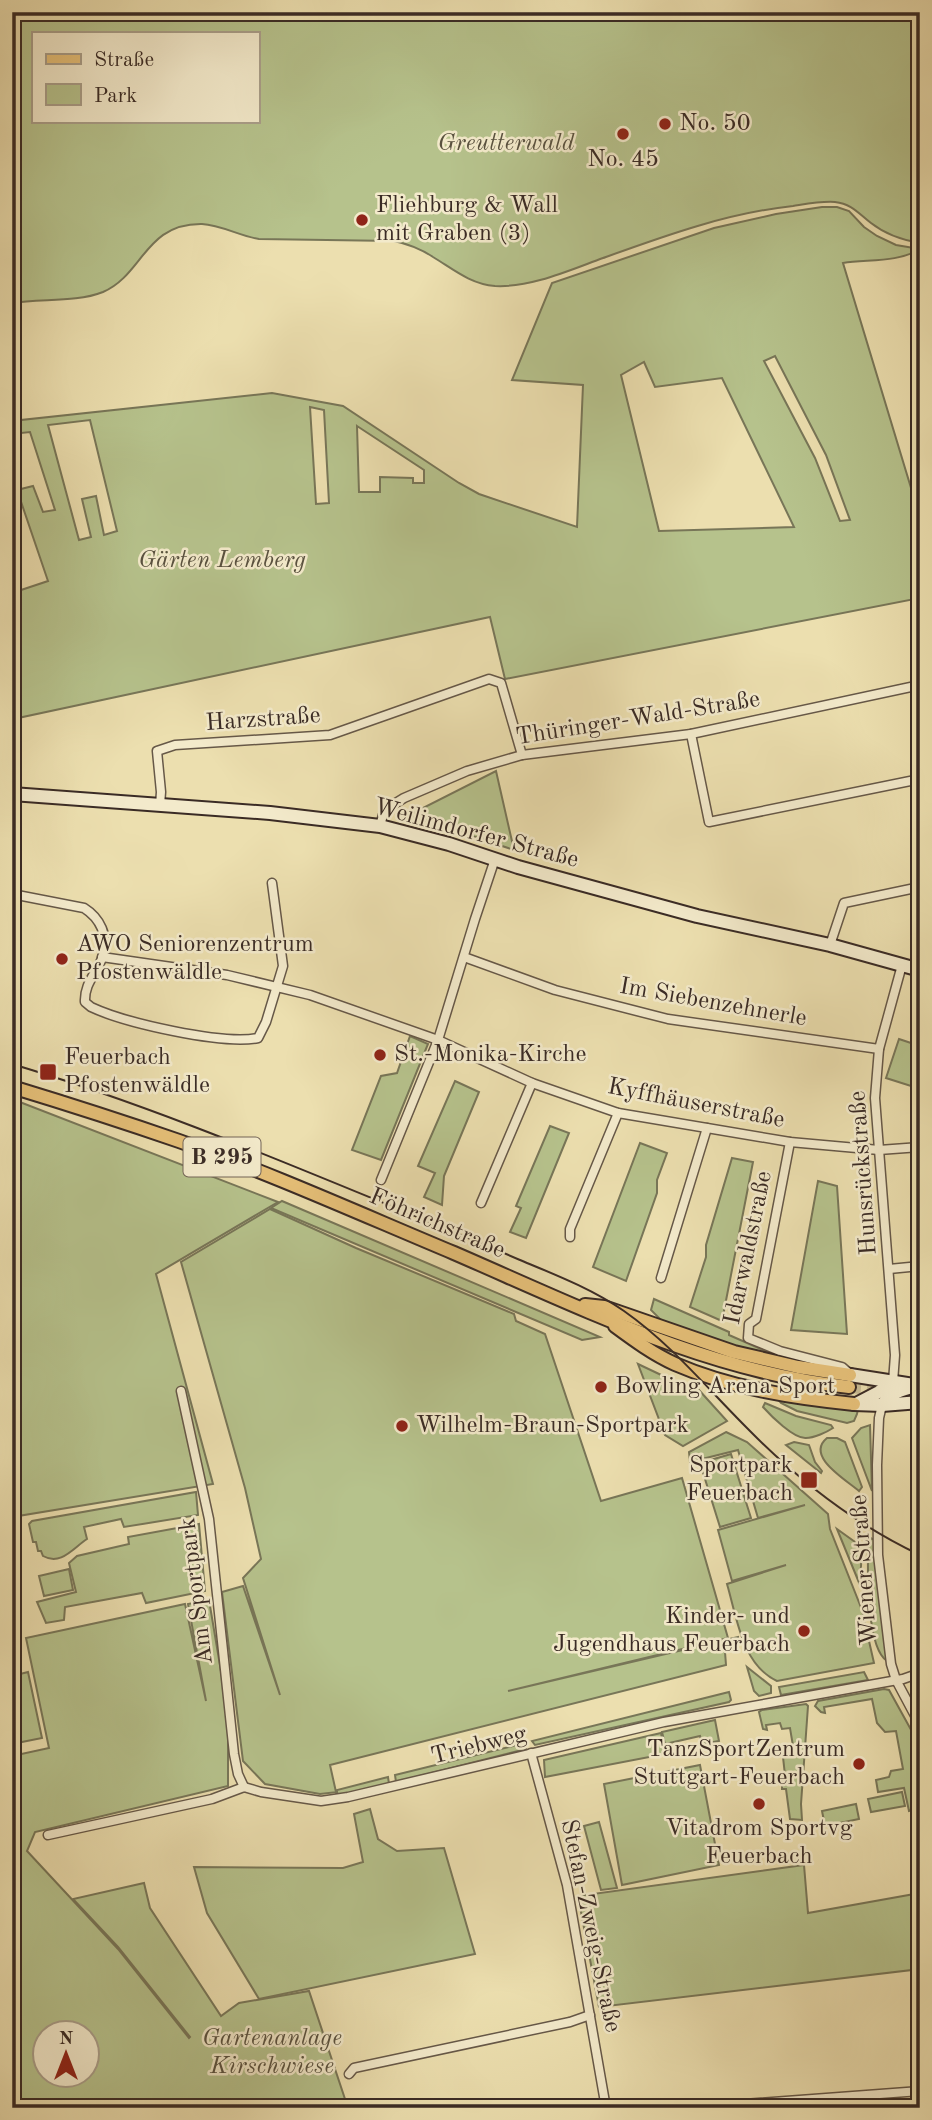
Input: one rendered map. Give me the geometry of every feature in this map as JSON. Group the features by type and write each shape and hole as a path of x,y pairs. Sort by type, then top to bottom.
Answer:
{"main road":[{"name":"Föhrichstraße","path":"12,1087 180,1141 256,1170 657,1339 745,1369 813,1383 849,1381"},
{"path":"574,1304 604,1307 734,1352 849,1381"},
{"path":"598,1314 652,1352 674,1364 702,1374 792,1396 854,1404"}],"street":[{"name":"Harzstraße","path":"160,805 157,751 174,745 330,735 489,680 501,683 523,754"},
{"name":"Thüringer-Wald-Straße","path":"380,826 383,815 404,798 467,771 523,754 691,734 920,685"},
{"path":"691,734 709,822 920,779"},
{"name":"Weilimdorfer Straße","path":"12,794 270,813 380,826 697,916 830,945 920,970"},
{"path":"381,1181 438,1040 495,859"},
{"path":"12,894 84,908 93,914 104,933 102,957 84,993 85,1002 91,1007 148,1025 244,1041 258,1038 266,1022 283,966 272,883"},
{"path":"830,945 844,903 920,887"},
{"name":"Kyffhäuserstraße","path":"102,957 227,975 310,995 438,1040 532,1083 618,1113 790,1142 879,1150 920,1147"},
{"name":"Im Siebenzehnerle","path":"464,957 555,990 668,1019 878,1049"},
{"name":"Hunsrückstraße","path":"897,1385 875,1098 878,1049 902,965"},
{"path":"481,1203 532,1083"},
{"path":"570,1237 570,1230 618,1113"},
{"path":"661,1278 707,1128"},
{"name":"Idarwaldstraße","path":"790,1142 756,1319 749,1324 748,1338 780,1351 842,1367 849,1381"},
{"path":"889,1269 920,1266"},
{"path":"867,1377 881,1399"},
{"name":"Föhrichstraße","path":"849,1381 867,1377 897,1385 919,1386"},
{"path":"881,1399 897,1385 918,1402"},
{"name":"Am Sportpark","path":"181,1391 209,1518 234,1754 244,1787"},
{"path":"854,1404 881,1399 918,1402"},
{"name":"Wiener Straße","path":"881,1399 877,1465 878,1555 891,1664 896,1680 920,1725"},
{"name":"Triebweg","path":"244,1787 321,1801 348,1797 664,1723 896,1680 920,1673"},
{"name":"Stefan-Zweig-Straße","path":"531,1753 567,1885 606,2108"},
{"path":"48,1835 212,1799 244,1787"},
{"path":"349,2074 354,2068 570,2022 590,2015"},
{"path":"692,2108 920,2091"}],"green space":[{"name":"Greutterwald","path":"12,12 920,12 920,243 882,230 846,205 819,202 768,209 696,226 550,277 522,284 495,286 470,279 424,252 394,241 259,239 202,224 183,226 168,232 146,251 127,274 103,292 81,298 12,303"},
{"name":"Gärten Lemberg","path":"837,207 849,211 877,236 896,245 920,249 892,259 843,263 920,511 920,598 505,679 490,617 18,718 12,699 12,593 48,581 17,490 33,486 43,512 55,510 30,432 12,434 12,421 272,393 343,406 479,494 577,527 583,385 512,380 552,283 714,228 776,214","holes":["775,356 826,455 850,520 840,521 815,458 764,361","644,362 655,387 722,378 794,527 659,531 621,375","310,407 324,410 329,503 316,504","90,420 117,531 104,535 96,496 82,499 91,537 79,540 48,425","357,426 424,470 424,483 413,483 413,478 380,477 380,492 359,492"]},
{"path":"496,771 514,850 409,815"},
{"path":"410,1036 428,1044 381,1160 352,1150 381,1076 397,1073"},
{"path":"899,1039 920,1046 920,1060 911,1086 886,1078"},
{"path":"455,1081 479,1092 444,1176 442,1205 424,1197 435,1173 418,1166"},
{"path":"12,1099 278,1202 156,1274 213,1484 12,1517"},
{"path":"550,1126 569,1133 526,1238 510,1232 521,1208 516,1206"},
{"path":"640,1143 667,1153 657,1180 657,1193 626,1281 593,1267"},
{"path":"732,1158 753,1162 722,1321 690,1307"},
{"path":"818,1181 837,1186 847,1334 791,1330"},
{"path":"920,1181 920,1237 915,1237 913,1182"},
{"path":"282,1201 600,1337 582,1340 271,1208"},
{"name":"Wilhelm-Braun-Sportpark","path":"270,1209 514,1314 516,1321 545,1334 601,1501 682,1478 728,1638 508,1691 738,1637 735,1648 725,1652 726,1665 330,1765 336,1792 388,1777 389,1784 338,1796 337,1792 320,1794 265,1784 243,1761 222,1592 243,1586 280,1695 243,1578 261,1559 245,1488 181,1262"},
{"path":"654,1299 777,1356 736,1347 662,1321 651,1310"},
{"path":"638,1364 678,1383 698,1389 727,1421 683,1446 665,1435"},
{"path":"776,1397 858,1409 854,1421 847,1423 797,1411 781,1403"},
{"path":"765,1403 796,1416 831,1425 833,1428 813,1437 801,1437 771,1416 763,1407"},
{"path":"870,1425 872,1491 852,1438 861,1428"},
{"path":"726,1432 747,1442 828,1514 830,1529 862,1610 874,1663 777,1681 765,1674 748,1652 727,1584 786,1565 732,1581 718,1530 805,1505 758,1518 738,1450 690,1462 689,1452"},
{"path":"827,1438 837,1438 845,1442 862,1487 859,1491 824,1460 821,1445"},
{"path":"794,1442 809,1445 821,1473 786,1445"},
{"path":"731,1454 751,1518 720,1527 700,1463"},
{"path":"196,1492 198,1515 124,1527 121,1519 84,1527 87,1539 56,1559 43,1556 41,1551 38,1551 36,1542 33,1542 29,1524 32,1521"},
{"path":"199,1524 205,1591 146,1603 142,1593 65,1607 64,1620 46,1623 37,1602 76,1592 69,1563 77,1556 129,1544 128,1537"},
{"path":"837,1529 862,1547 860,1585"},
{"path":"868,1537 875,1540 887,1661 880,1653 871,1622"},
{"path":"69,1569 73,1590 44,1596 39,1576"},
{"name":"Gartenanlage Kirschwiese","path":"209,1600 228,1713 228,1786 35,1832 27,1851 118,1949 189,2038 118,1947 73,1899 144,1883 150,1908 221,2016 239,2003 309,1991 348,2108 12,2108 12,1756 49,1748 26,1638 185,1604 206,1701 188,1604"},
{"path":"747,1667 771,1686 771,1693 759,1696 754,1691"},
{"path":"28,1672 42,1738 12,1744 12,1676"},
{"path":"864,1672 868,1680 781,1695 779,1687"},
{"path":"889,1690 920,1746 916,1769 920,1808 909,1811 904,1788 878,1792 876,1780 889,1777 891,1771 903,1769 896,1731 885,1732 877,1723 872,1699 824,1707 825,1713 815,1706 818,1701"},
{"path":"729,1692 729,1702 535,1745 532,1741"},
{"path":"806,1704 802,1820 790,1819 786,1789 782,1789 782,1785 786,1784 783,1757 786,1747 793,1746 790,1728 782,1729 780,1723 766,1725 767,1730 763,1729 759,1712"},
{"path":"715,1720 719,1741 702,1744 700,1736 665,1744 662,1732"},
{"path":"661,1733 665,1754 545,1777 544,1760"},
{"path":"525,1743 526,1749 396,1782 395,1775"},
{"path":"700,1765 719,1865 622,1885 604,1784"},
{"path":"902,1792 905,1806 871,1812 868,1799"},
{"path":"856,1804 859,1819 825,1826 822,1811"},
{"path":"370,1809 378,1839 397,1851 444,1848 475,1954 259,1999 207,1913 194,1867 343,1868 363,1862 354,1814"},
{"path":"599,1822 617,1888 601,1890 584,1826"},
{"path":"804,1865 808,1913 920,1893 920,1969 599,2007 578,1896"}],"tunnel":[{"path":"849,1387 920,1393"}],"tram line":[{"path":"12,1064 111,1096 258,1152 476,1241 599,1296 624,1311 657,1337 765,1446 827,1499 872,1529 920,1555"}],"place":[{"name":"No. 50","path":"665,124"},
{"name":"No. 45","path":"623,134"},
{"name":"Fliehburg & Wall mit Graben (3)","path":"362,220"},
{"name":"AWO Seniorenzentrum Pfostenwäldle","path":"62,959"},
{"name":"St.-Monika-Kirche","path":"380,1055"},
{"name":"Feuerbach Pfostenwäldle","path":"48,1072"},
{"name":"Bowling Arena Sport","path":"601,1387"},
{"name":"Wilhelm-Braun-Sportpark","path":"402,1426"},
{"name":"Sportpark Feuerbach","path":"809,1480"},
{"name":"Kinder- und Jugendhaus Feuerbach","path":"804,1631"},
{"name":"TanzSportZentrum Stuttgart-Feuerbach","path":"859,1764"},
{"name":"Vitadrom Sportvg Feuerbach","path":"759,1804"}]}
